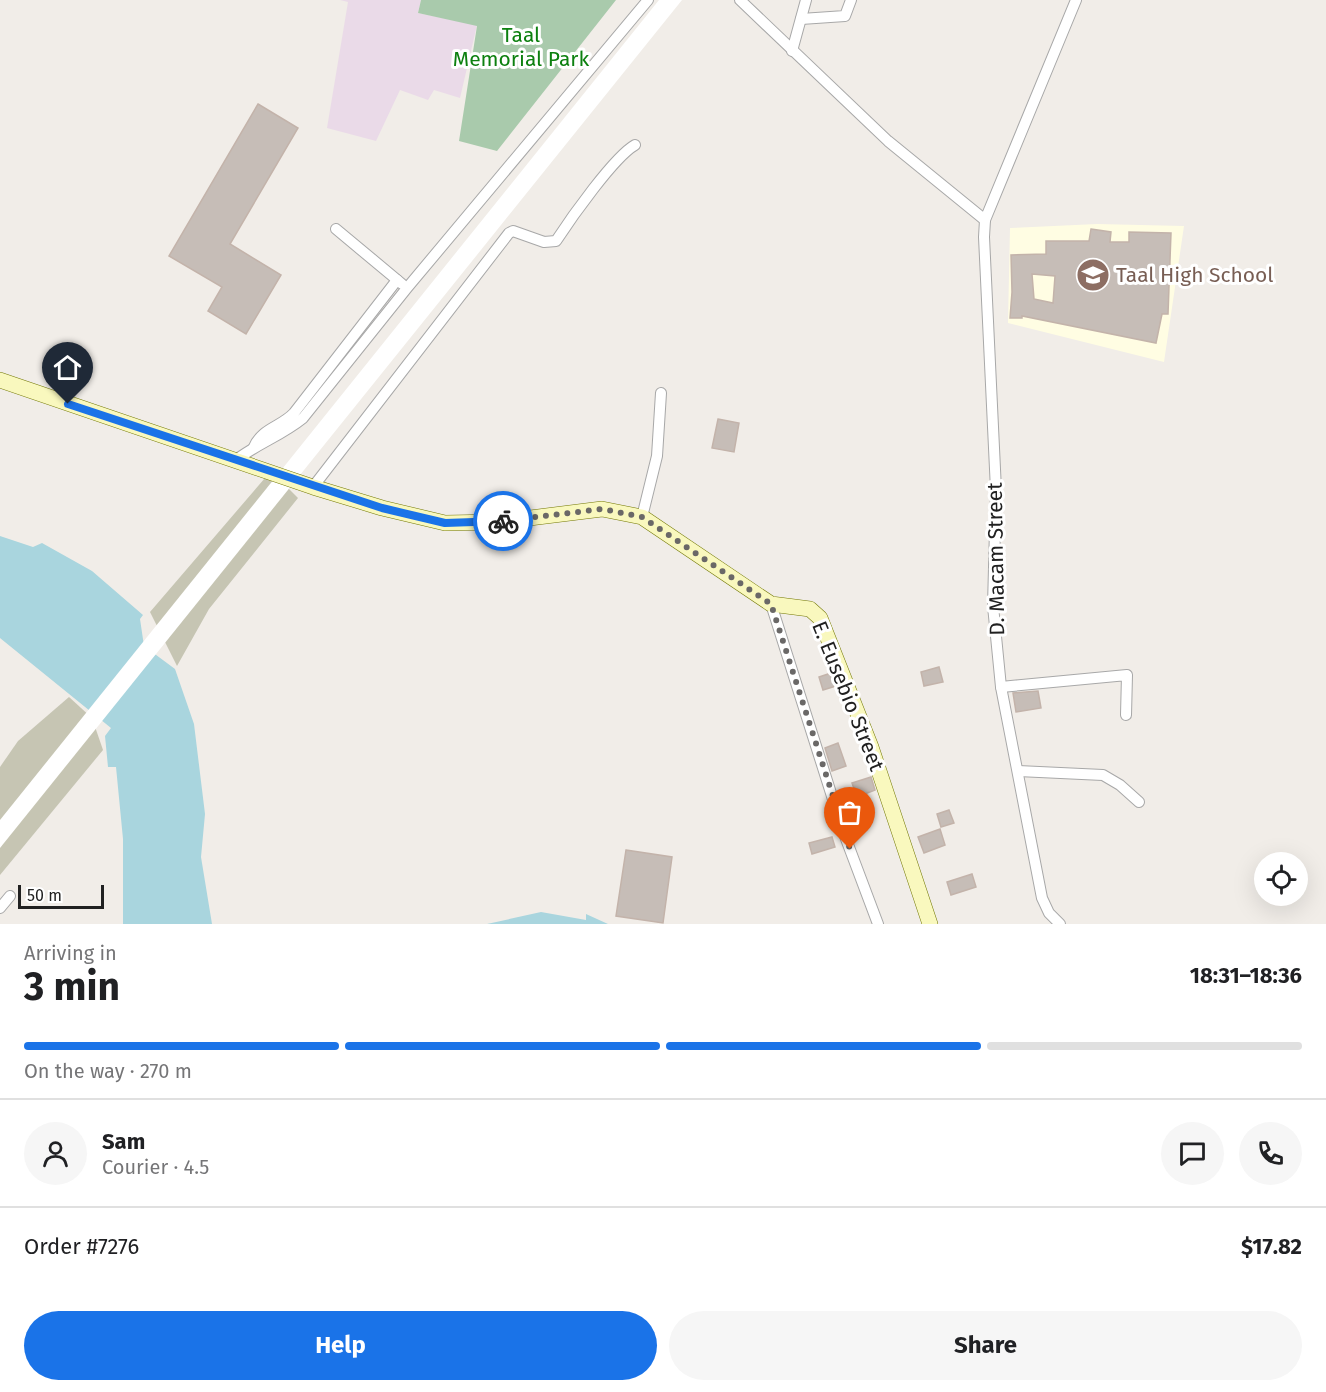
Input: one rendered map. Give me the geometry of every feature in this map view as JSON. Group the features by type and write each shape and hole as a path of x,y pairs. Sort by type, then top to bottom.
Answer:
{"main road":[{"path":"0,380 313,487 382,508 445,523 498,522 602,509 642,517 771,604"},
{"name":"E. Eusebio Street","path":"771,604 810,609 820,618 871,747 930,924"}],"street":[{"path":"236,460 254,447 283,434 303,418 407,288 648,0"},
{"path":"740,0 888,141 985,220 1076,0"},
{"path":"792,51 806,0"},
{"path":"801,19 845,16 850,0"},
{"path":"313,487 509,233 513,231 544,242 556,241 609,171 628,149 635,145"},
{"name":"D. Macam Street","path":"985,220 988,361 996,490 993,606 1001,687 1042,898 1049,913 1060,924"},
{"path":"336,229 407,288"},
{"path":"254,447 261,433 286,421 294,413 397,280"},
{"path":"642,517 657,456 661,393"},
{"path":"771,604 843,831 878,924"},
{"path":"1001,687 1127,675 1126,715"},
{"path":"1018,771 1103,775 1120,785 1139,802"},
{"path":"0,908 10,896"}],"shaded area":[{"path":"340,0 421,0 418,13 477,25 460,98 434,90 428,100 400,90 376,141 327,128 348,2"},
{"name":"Taal High School","path":"1097,224 1184,226 1164,362 1008,323 1010,228"},
{"path":"271,471 298,498 209,609 177,666 150,612"},
{"path":"69,697 92,718 103,750 0,875 0,767 18,741"}],"green space":[{"name":"Taal Memorial Park","path":"421,0 616,0 497,151 459,141 477,26 418,13"}],"water":[{"path":"0,536 33,547 42,543 92,571 143,615 140,619 144,646 175,669 194,724 205,814 201,857 212,924 123,924 123,839 116,767 108,767 105,736 111,728 0,638"},
{"path":"541,912 586,920 586,914 608,924 487,924"}],"pier":[{"path":"659,0 682,0 0,848 0,820"}],"building":[{"path":"258,104 298,128 230,244 281,275 246,334 208,311 222,287 169,256"},
{"name":"Taal High School","path":"1091,229 1111,232 1110,242 1129,242 1129,232 1171,233 1168,314 1162,314 1156,343 1022,316 1022,318 1010,318 1011,255 1046,254 1046,241 1089,241","holes":["1032,274 1055,276 1053,303 1034,299"]},
{"path":"718,419 739,423 734,452 712,448"},
{"path":"939,667 943,682 924,686 921,672"},
{"path":"831,673 836,686 823,690 819,677"},
{"path":"1038,691 1041,708 1016,712 1013,693"},
{"path":"838,743 846,766 832,771 825,748"},
{"path":"871,777 875,790 857,797 852,783"},
{"path":"949,810 954,823 941,827 937,814"},
{"path":"940,829 945,845 924,853 918,837"},
{"path":"832,837 835,847 812,854 809,843"},
{"path":"626,850 672,857 663,923 616,916"},
{"path":"972,874 976,887 951,895 947,882"}],"way so far":[{"path":"503,521 602,509 642,517 771,604 850,849"}],"place":[{"name":"Taal High School","path":"1093,275"}],"route":[{"path":"68,404 382,508 445,523 503,521"}]}
